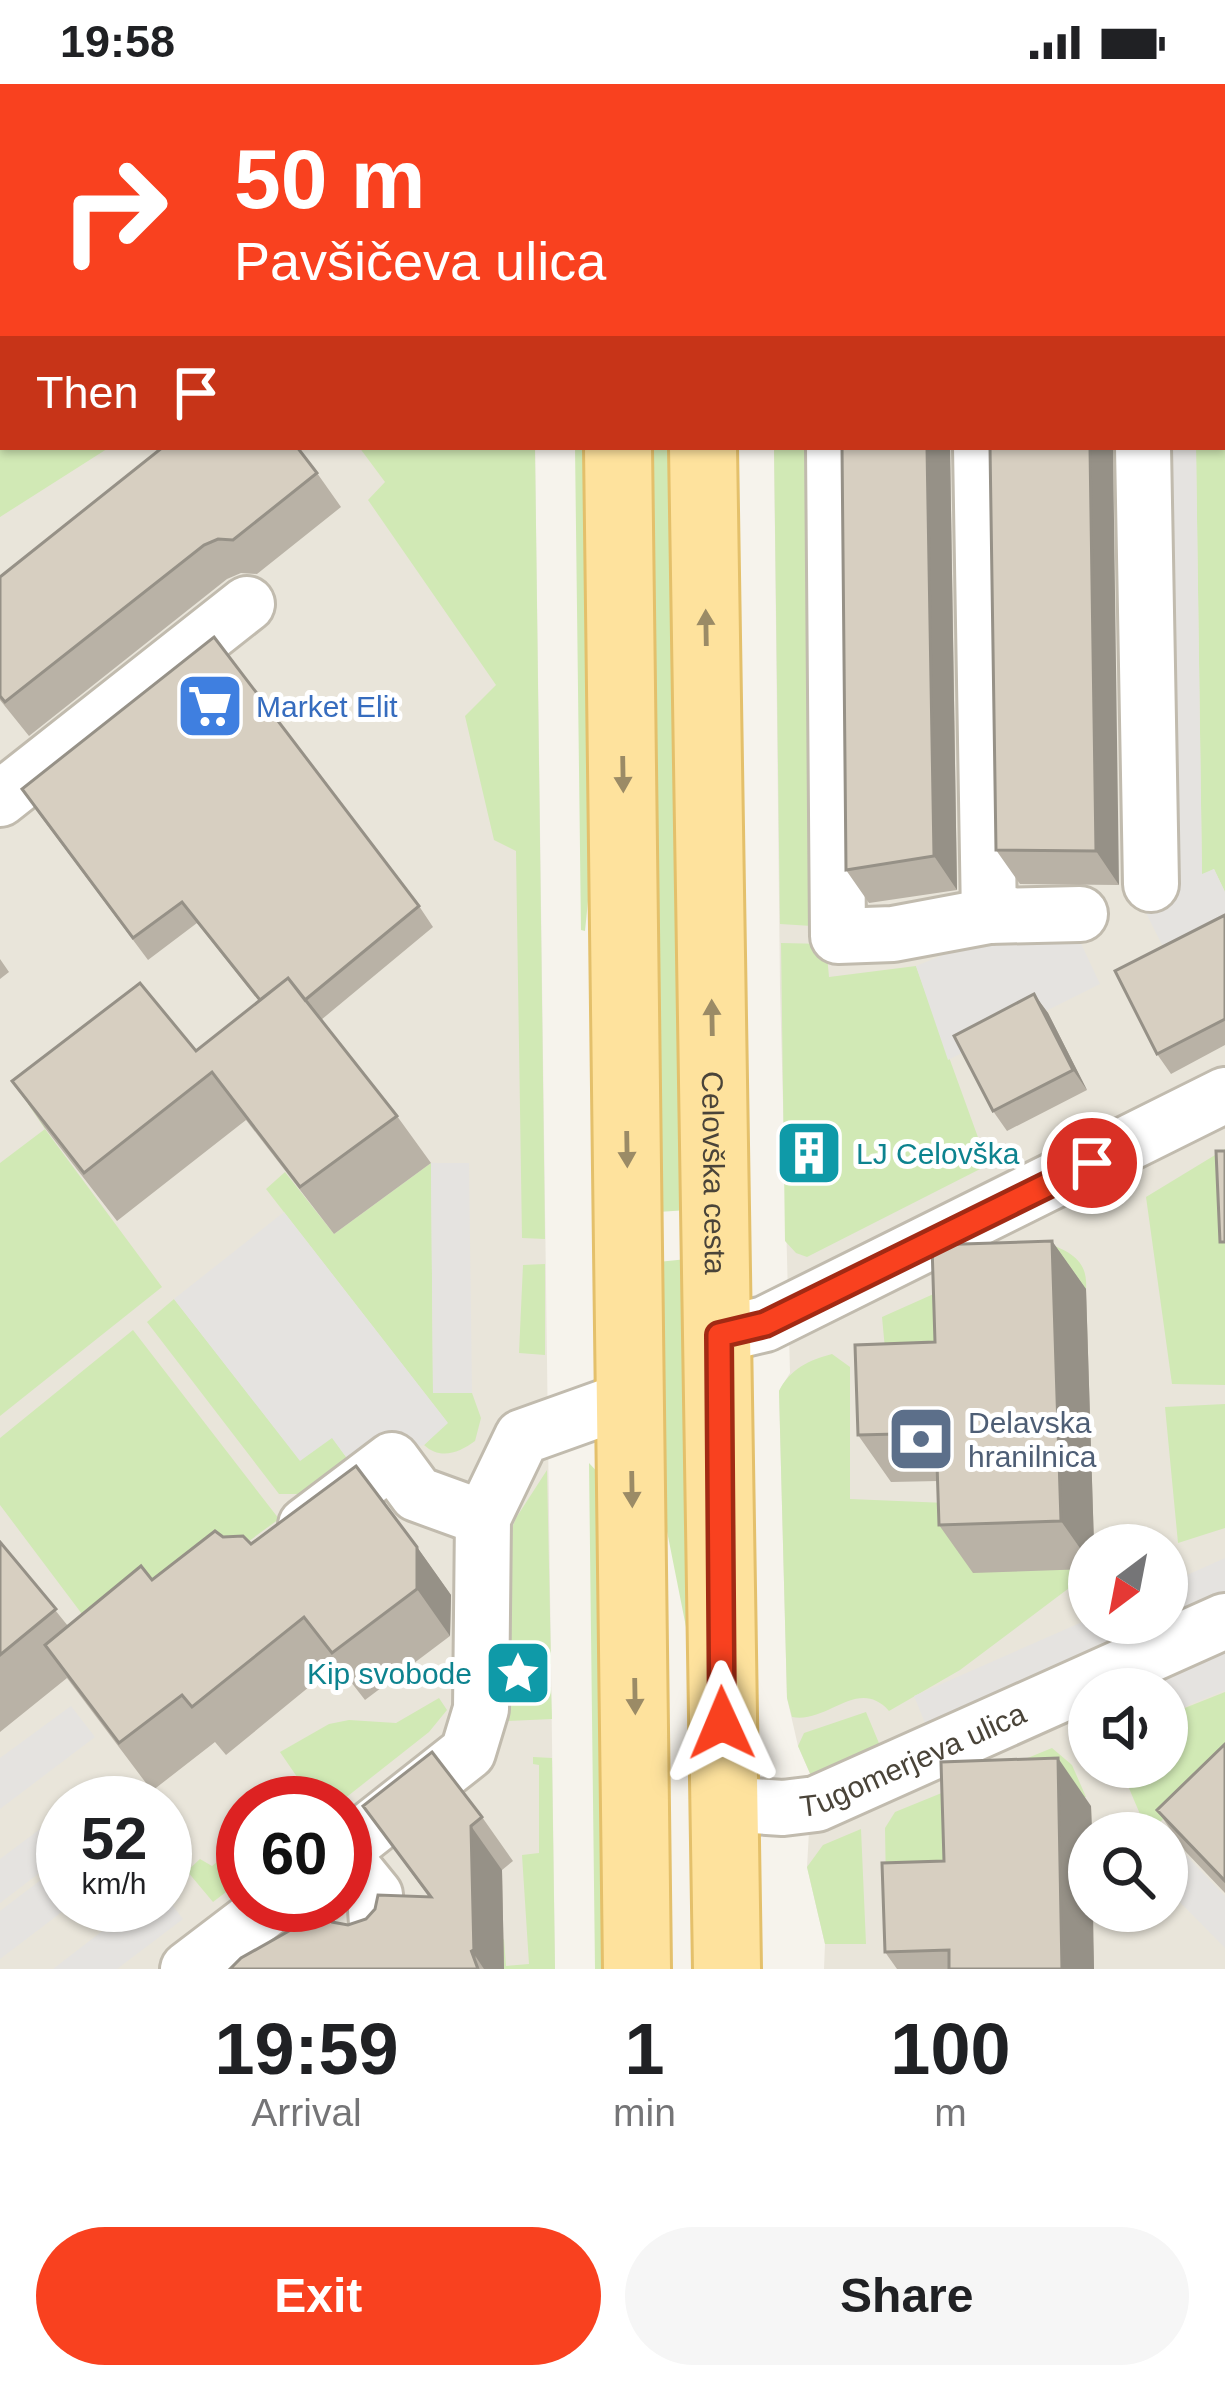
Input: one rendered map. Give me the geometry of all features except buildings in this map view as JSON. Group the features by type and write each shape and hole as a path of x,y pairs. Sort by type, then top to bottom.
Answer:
{"main road":[{"path":"618,450 638,1969"},
{"name":"Celovška cesta","path":"704,450 727,1969"}],"street":[{"path":"834,450 838,936 893,934 989,916 1080,914"},
{"path":"981,450 989,916"},
{"path":"1143,450 1151,884"},
{"path":"0,799 247,604"},
{"path":"719,1335 765,1324 1225,1095"},
{"path":"372,1828 468,1752 481,1709 483,1518 522,1437 631,1398"},
{"path":"267,1555 392,1460 417,1494 483,1518"},
{"name":"Tugomerjeva ulica","path":"724,1804 782,1808 816,1804 1225,1621"},
{"path":"372,1891 377,1938"},
{"path":"188,1969 237,1932"}],"shaded area":[{"path":"0,450 535,450 555,1969 0,1969"},
{"path":"774,450 1225,450 1225,1969 824,1969 825,1944 807,1867 812,1778 798,1746 787,1698 779,1391 790,1373"},
{"path":"1161,450 1196,450 1202,874 1214,869 1225,892 1225,937 1171,963 1142,905"},
{"path":"997,933 1077,935 1100,984 948,1060 916,966"},
{"path":"431,1163 469,1163 472,1393 433,1393"},
{"path":"284,1212 448,1423 424,1445 349,1461 332,1438 300,1461 174,1299"},
{"path":"1225,1558 1225,1596 1188,1613 1188,1575"},
{"path":"1068,1628 1068,1644 1117,1644 927,1728 914,1696"},
{"path":"1225,1653 1225,1690 1188,1705 1188,1668"},
{"path":"71,1706 95,1737 44,1776 36,1776 36,1782 0,1809 0,1758"},
{"path":"36,1832 36,1876 0,1903 0,1859"},
{"path":"1188,1857 1225,1896 1225,1948 1188,1910"},
{"path":"36,1884 36,1932 0,1959 0,1911"},
{"path":"101,1932 166,1932 117,1969 53,1969"}],"green space":[{"path":"0,450 105,450 0,517"},
{"path":"361,450 535,450 545,1239 522,1238 516,851 494,840 465,716 496,685 368,500 385,482"},
{"path":"575,450 592,450 594,841 585,931 581,930"},
{"path":"650,450 677,450 688,1210 658,1212"},
{"path":"774,450 815,450 828,927 780,924"},
{"path":"1196,450 1225,450 1225,892 1214,869 1202,875"},
{"path":"781,943 826,944 829,977 916,966 988,1165 807,1257 785,1241"},
{"path":"156,1006 45,1129 28,1104"},
{"path":"45,1129 162,1287 0,1416 0,1163"},
{"path":"1225,1149 1225,1385 1172,1384 1146,1197"},
{"path":"431,1163 433,1392 472,1393 481,1418 475,1441 443,1453 424,1445 447,1422 266,1189 285,1172 334,1234"},
{"path":"1048,1243 1077,1259 1086,1289 966,1293 969,1390 889,1392 882,1317"},
{"path":"687,1259 696,1635 688,1637 662,1506 658,1262"},
{"path":"545,1264 545,1355 519,1353 523,1265"},
{"path":"174,1299 300,1460 332,1437 349,1461 306,1494 279,1494 147,1322"},
{"path":"133,1330 279,1519 106,1646 0,1505 0,1438"},
{"path":"832,1354 850,1367 850,1499 970,1504 1068,1558 1068,1589 960,1670 889,1711 866,1698 792,1717 787,1698 779,1391 789,1377"},
{"path":"1225,1404 1225,1528 1188,1540 1188,1524 1176,1524 1165,1407"},
{"path":"589,1463 602,1477 612,1969 595,1969"},
{"path":"547,1470 551,1664 507,1662 507,1687 551,1687 552,1719 508,1721 499,1686 506,1543"},
{"path":"1225,1692 1225,1762 1171,1812 1139,1812 1129,1788 1188,1788 1188,1707"},
{"path":"439,1698 447,1710 429,1732 372,1777 296,1776 280,1752 329,1724 349,1720 396,1723"},
{"path":"866,1712 881,1748 812,1778 798,1746 804,1733"},
{"path":"1052,1748 1068,1762 1068,1788 1082,1788 1086,1797 965,1801 968,1902 886,1888 885,1828 895,1812"},
{"path":"533,1757 552,1758 555,1969 425,1969 486,1951 504,1939 506,1966 529,1964 522,1855 539,1853 539,1765 533,1764"},
{"path":"861,1829 866,1944 825,1944 807,1867 823,1845"},
{"path":"200,1859 212,1866 216,1863 213,1902 192,1877 192,1866"}],"place":[{"name":"Market Elit","path":"210,706"},
{"name":"LJ Celovška","path":"809,1153"},
{"name":"Delavska hranilnica","path":"921,1439"},
{"name":"Kip svobode","path":"518,1673"}],"route":[{"path":"722,1723 719,1335 765,1324 1092,1163"}]}
